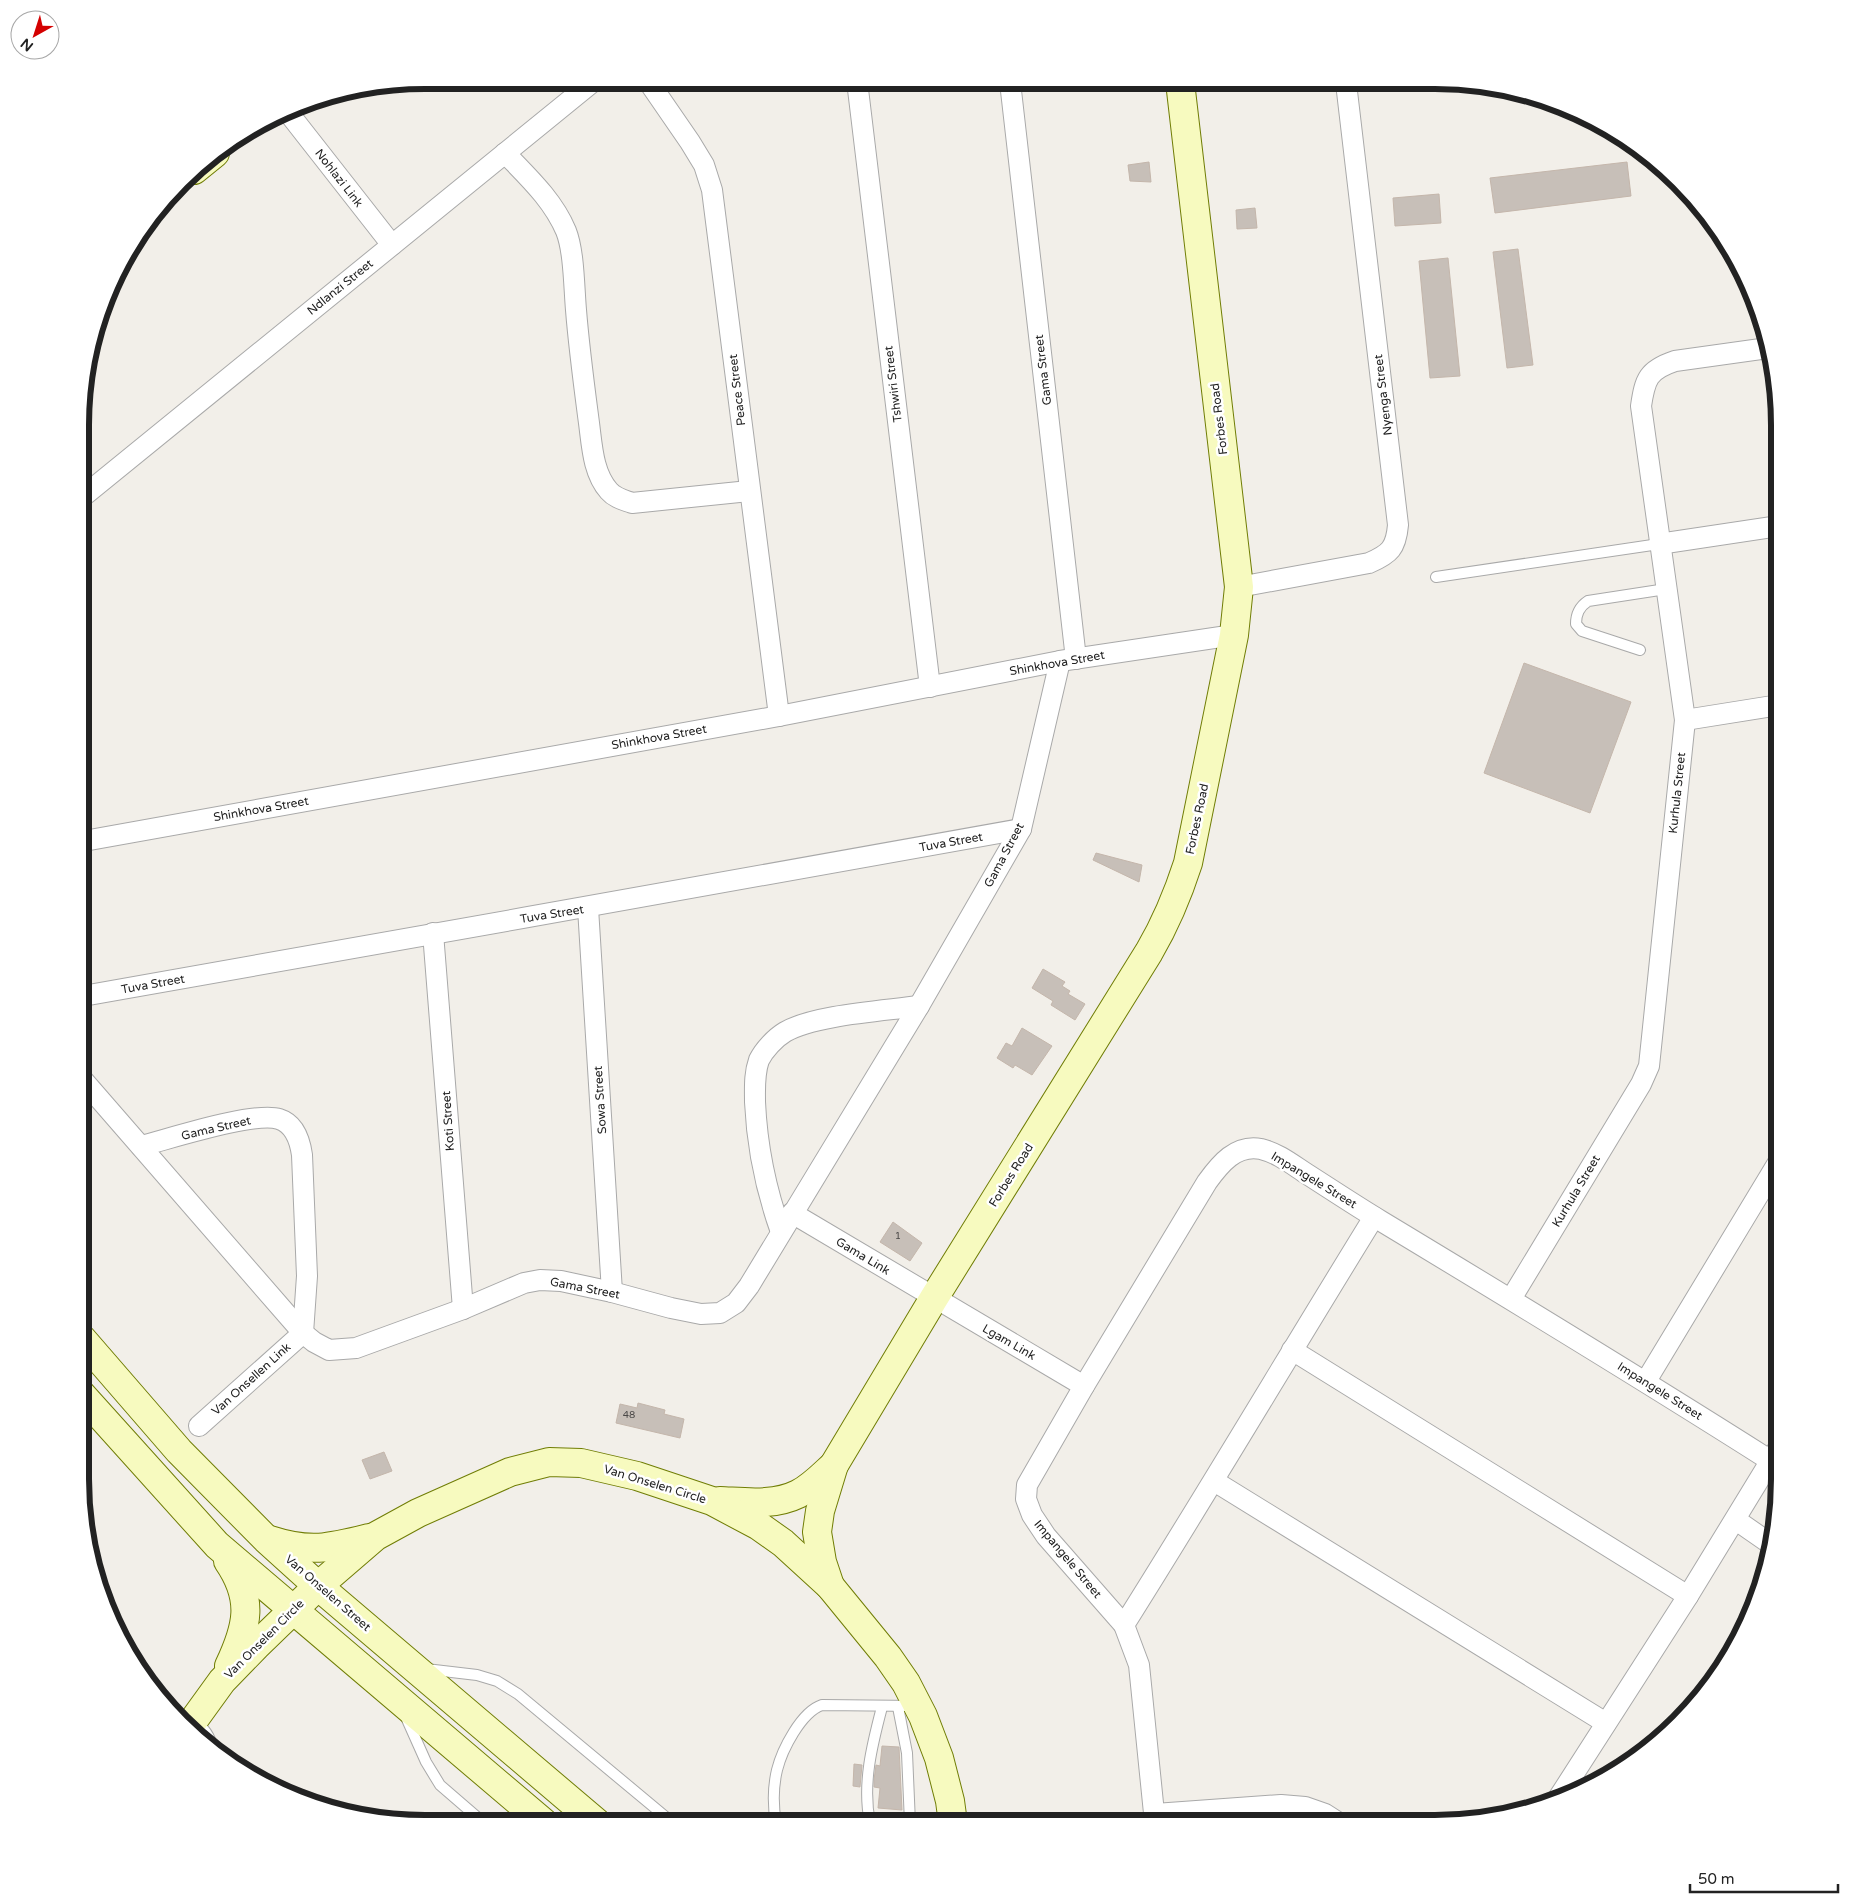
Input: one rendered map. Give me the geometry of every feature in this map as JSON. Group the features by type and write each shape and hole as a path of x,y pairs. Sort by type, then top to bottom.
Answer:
{"street":[{"name":"Ndlanzi Street","path":"89,492 584,89"},
{"name":"Peace Street","path":"654,89 704,165 712,190 779,716"},
{"name":"Tshwiri Street","path":"858,89 930,687"},
{"name":"Gama Street","path":"89,1087 303,1333 314,1342 330,1350 356,1348 462,1309 524,1283 540,1280 612,1292 701,1314 720,1313 736,1303 749,1286 919,1006 1021,829 1068,660 1011,89"},
{"name":"Forbes Road","path":"830,1586 822,1562 817,1532 820,1511 834,1464 1165,924 1188,862 1234,635 1239,587 1181,89"},
{"name":"Nyenga Street","path":"1239,587 1369,563 1384,556 1397,540 1398,525 1347,89"},
{"name":"Nohlazi Link","path":"290,117 392,245"},
{"path":"505,153 556,210 566,232 572,266 594,457 601,480 610,493 632,503 749,491"},
{"name":"Kurhula Street","path":"1511,1299 1641,1084 1648,1066 1685,720 1641,406 1644,386 1651,374 1662,365 1675,361 1762,349"},
{"path":"1659,544 1771,527"},
{"name":"Shinkhova Street","path":"89,840 779,716 1068,660 1234,635"},
{"path":"1685,720 1771,706"},
{"name":"Tuva Street","path":"89,995 433,933 588,908 1021,829"},
{"name":"Sowa Street","path":"588,908 612,1292"},
{"name":"Koti Street","path":"433,933 462,1309"},
{"path":"781,1232 771,1205 764,1177 756,1129 754,1078 760,1060 769,1046 784,1032 799,1026 820,1020 919,1006"},
{"name":"Gama Street","path":"141,1146 222,1125 266,1117 280,1119 292,1127 300,1140 302,1155 307,1276 303,1333"},
{"name":"Impangele Street","path":"1124,1625 1046,1536 1032,1514 1026,1499 1027,1485 1084,1386 1207,1182 1219,1165 1230,1156 1246,1148 1261,1149 1282,1158 1374,1217 1646,1381 1771,1452"},
{"path":"1646,1381 1771,1174"},
{"name":"Gama Link","path":"792,1213 934,1298"},
{"path":"1154,1815 1139,1665 1124,1625 1214,1481 1374,1217"},
{"name":"Lgam Link","path":"934,1298 1084,1386"},
{"name":"Van Onsellen Link","path":"199,1426 303,1333"},
{"name":"Van Onselen Street","path":"89,1347 179,1451 266,1539 318,1586 588,1815"},
{"path":"1292,1350 1688,1596"},
{"path":"89,1403 217,1545 535,1815"},
{"path":"1563,1790 1736,1520 1771,1461"},
{"name":"Van Onselen Circle","path":"192,1722 222,1681 292,1610 376,1536 418,1513 510,1472 549,1462 581,1463 610,1469 676,1488 712,1501 743,1516 775,1537 830,1586 888,1656 906,1683 908,1707 939,1758 952,1815"},
{"name":"Forbes Road","path":"712,1501 770,1502 786,1499 810,1487 834,1464"},
{"path":"1214,1481 1606,1723"},
{"path":"1736,1520 1766,1540"},
{"path":"266,1539 291,1547 306,1549 327,1548 376,1536"},
{"path":"217,1545 240,1581 247,1612 236,1650 222,1681"},
{"path":"1197,1815 1280,1805 1305,1807 1327,1815"}],"lane":[{"path":"1436,576 1659,544"},
{"path":"1640,650 1582,631 1576,624 1576,615 1582,604 1588,601 1666,588"},
{"path":"413,1667 477,1675 497,1681 518,1694 662,1815"},
{"path":"398,1700 418,1745 440,1785 475,1815"},
{"path":"775,1815 773,1806 777,1769 792,1734 801,1722 822,1705 908,1707 907,1753 910,1815"},
{"path":"868,1815 869,1759 882,1707"}],"building":[{"path":"1149,162 1151,182 1130,181 1128,165"},
{"path":"1627,162 1631,196 1495,213 1490,178"},
{"path":"1439,194 1441,223 1395,226 1393,198"},
{"path":"1255,208 1257,228 1237,229 1236,210"},
{"path":"1518,249 1533,365 1507,368 1493,252"},
{"path":"1448,258 1460,376 1430,378 1419,261"},
{"path":"1524,663 1631,702 1590,813 1484,773"},
{"path":"1096,853 1142,865 1139,882 1093,860"},
{"path":"1043,969 1065,982 1062,986 1070,991 1068,994 1085,1004 1075,1020 1051,1005 1053,1001 1032,988"},
{"path":"1022,1028 1052,1046 1032,1075 1015,1065 1013,1068 997,1058 1006,1043 1012,1046"},
{"path":"893,1222 922,1243 910,1261 880,1242"},
{"path":"638,1403 665,1410 664,1414 684,1419 680,1438 616,1423 620,1404 637,1408"},
{"path":"384,1452 392,1471 370,1479 362,1460"},
{"path":"882,1746 899,1747 902,1810 878,1808 880,1788 874,1787 874,1780 876,1765 880,1766"},
{"path":"854,1764 862,1765 860,1787 853,1786"}]}
